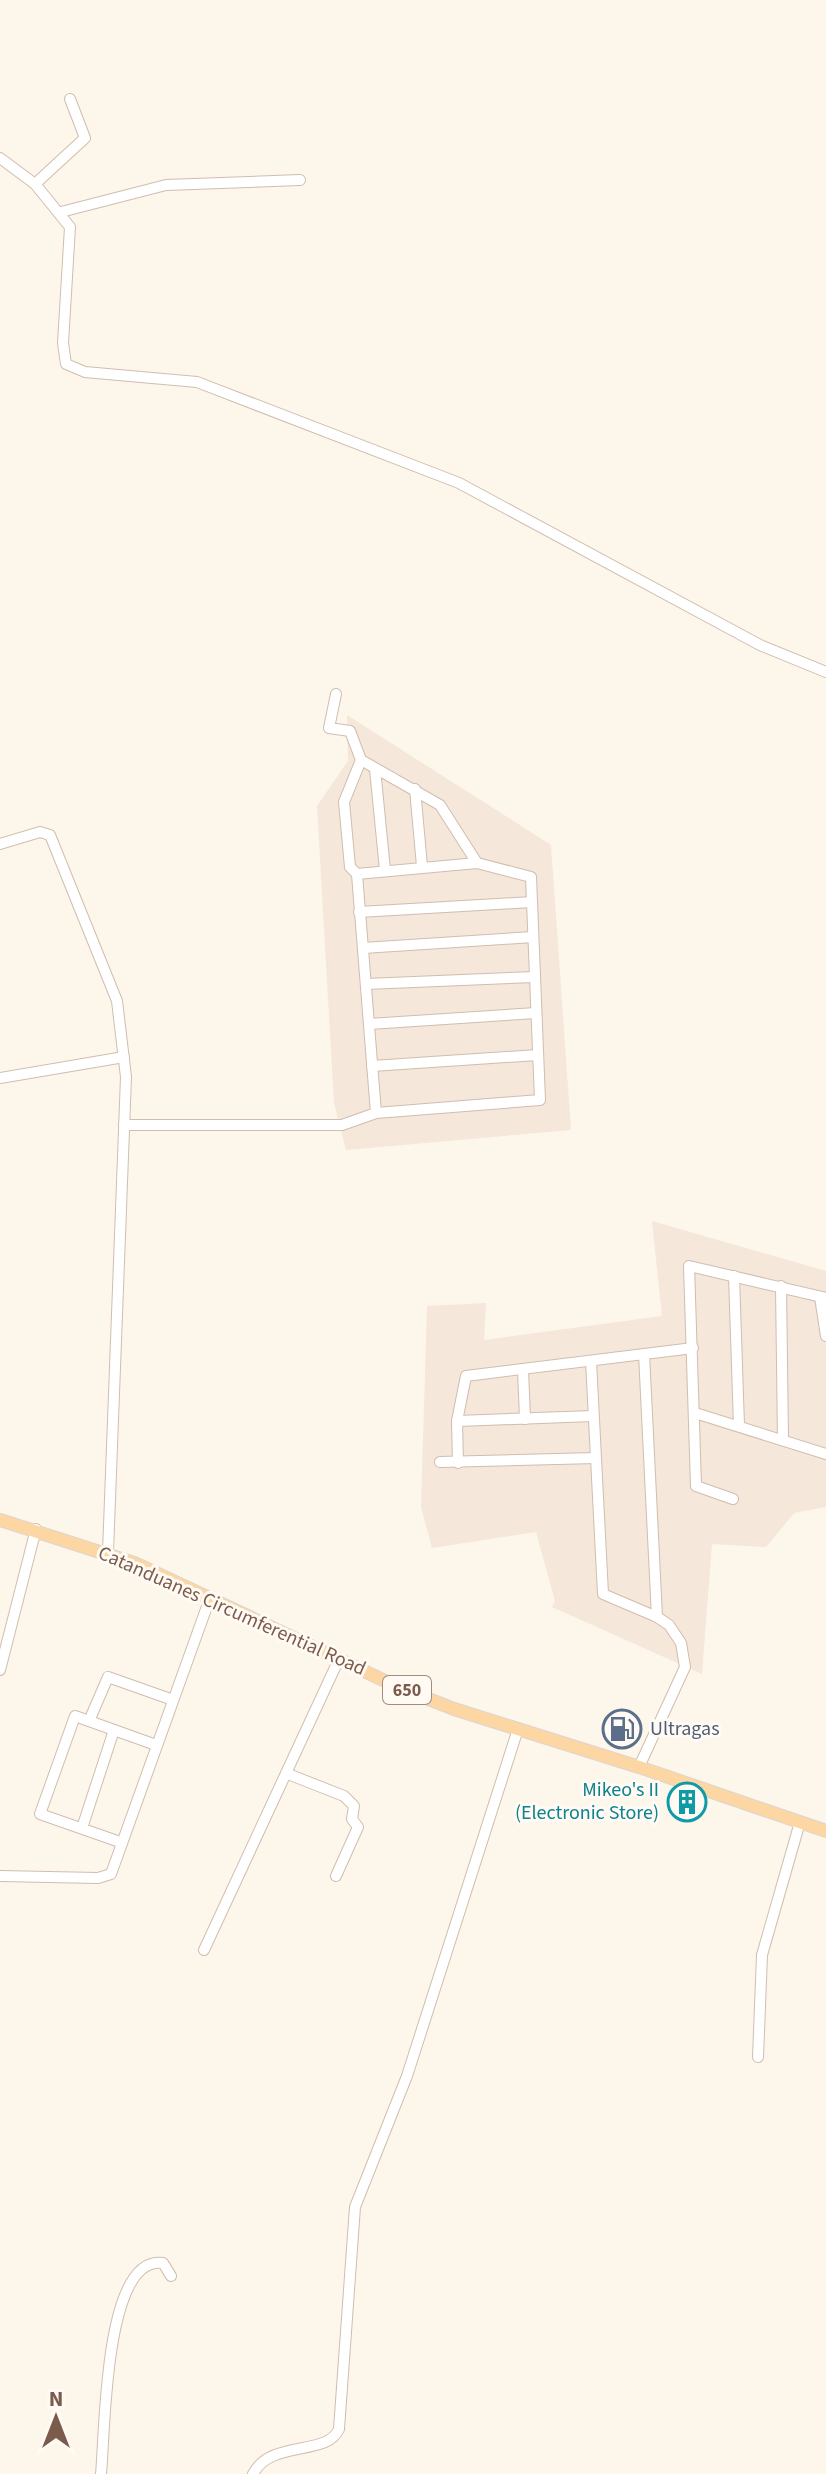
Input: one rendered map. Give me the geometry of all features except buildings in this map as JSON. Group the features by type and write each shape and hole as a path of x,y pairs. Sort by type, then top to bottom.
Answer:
{"main road":[{"name":"Catanduanes Circumferential Road","path":"0,1520 108,1552 454,1709 639,1767 826,1831"}],"street":[{"path":"35,184 85,138 70,99"},
{"path":"0,158 35,184 61,212 70,227 63,343 66,364 85,372 197,382 459,483 760,645 826,672"},
{"path":"61,212 166,185 300,180"},
{"path":"336,694 329,728 350,731 361,760 440,805 477,863"},
{"path":"361,760 344,802 350,867 357,874 376,1113"},
{"path":"375,769 385,870"},
{"path":"415,789 422,866"},
{"path":"0,844 40,832 50,835 117,1001 124,1057 124,1125 108,1552"},
{"path":"124,1125 342,1125 376,1113 540,1100 531,877 477,863 357,874"},
{"path":"359,912 532,902"},
{"path":"363,948 533,937"},
{"path":"366,984 535,977"},
{"path":"369,1024 536,1013"},
{"path":"372,1066 538,1055"},
{"path":"0,1078 124,1057"},
{"path":"733,1499 696,1486 689,1266 823,1297 826,1336"},
{"path":"734,1276 739,1426"},
{"path":"781,1286 783,1440"},
{"path":"458,1463 457,1421 466,1376 693,1348"},
{"path":"644,1354 657,1617"},
{"path":"591,1361 603,1594 669,1625 681,1643 685,1667 639,1767"},
{"path":"523,1369 525,1419"},
{"path":"695,1413 826,1452"},
{"path":"457,1421 593,1416"},
{"path":"440,1462 596,1458"},
{"path":"0,1670 36,1529"},
{"path":"0,1876 98,1878 111,1874 210,1598"},
{"path":"204,1950 339,1659"},
{"path":"89,1721 108,1677 173,1700"},
{"path":"120,1842 40,1814 75,1716 156,1745"},
{"path":"253,2474 267,2457 329,2440 338,2434 355,2207 404,2087 518,1729"},
{"path":"82,1828 114,1730"},
{"path":"288,1774 344,1796 354,1806 352,1819 358,1827 336,1876"},
{"path":"758,2057 762,1955 800,1822"},
{"path":"101,2474 107,2369 121,2308 137,2278 150,2264 163,2263 171,2276"}],"shaded area":[{"path":"347,715 551,845 571,1130 346,1150 334,1103 317,806 348,761"},
{"path":"652,1221 826,1271 826,1507 794,1513 766,1547 712,1544 702,1674 552,1607 555,1601 536,1532 432,1548 421,1507 427,1306 486,1303 484,1340 662,1316"}],"place":[{"name":"Ultragas","path":"622,1729"},
{"name":"Mikeo's II (Electronic Store)","path":"687,1802"}]}
